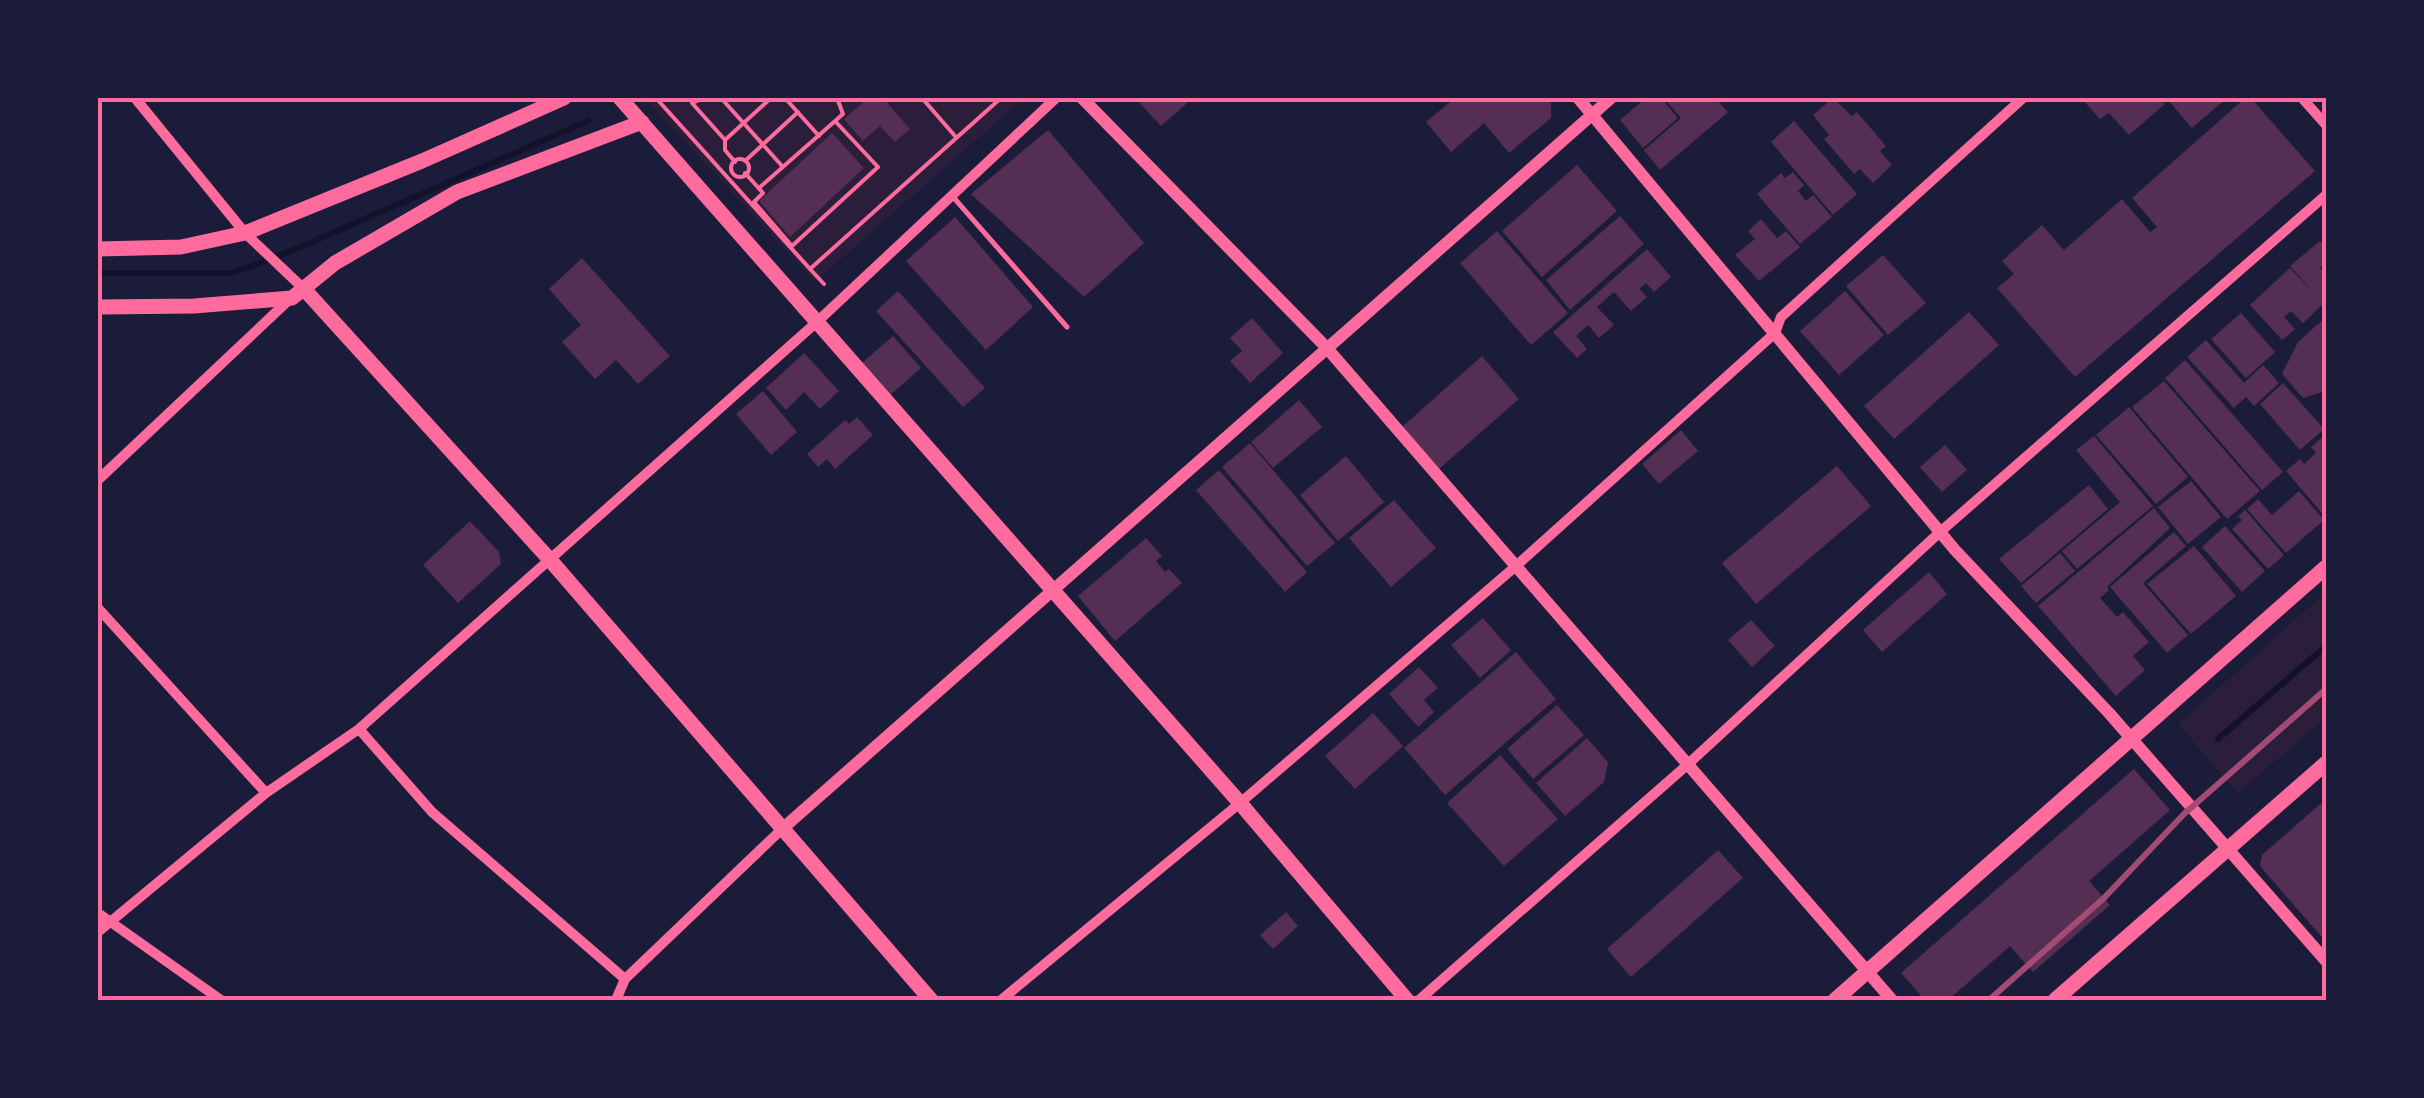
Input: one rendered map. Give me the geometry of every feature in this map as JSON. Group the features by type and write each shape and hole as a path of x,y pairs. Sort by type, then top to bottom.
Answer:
{"main road":[{"path":"98,249 182,247 250,238 564,98"},
{"path":"620,98 1240,803 1407,1000"},
{"path":"98,307 194,306 298,293 335,263 457,192 642,122"},
{"path":"298,293 551,561 931,1000"},
{"path":"1835,1000 2326,567"},
{"path":"2054,1000 2326,762"}],"street":[{"path":"98,480 298,293 135,98"},
{"path":"98,932 266,793 360,729 818,321 1056,98"},
{"path":"1082,98 1326,348 1892,1000"},
{"path":"1578,98 1940,532 2131,738 2326,961"},
{"path":"616,1000 625,979 781,830 1611,98"},
{"path":"1001,1000 1240,803 1516,566 1774,332 1781,316 2023,98"},
{"path":"2302,98 2326,126"},
{"path":"1419,1000 1686,766 1940,532 2326,195"},
{"path":"98,608 266,793"},
{"path":"360,729 432,812 625,979"},
{"path":"98,913 221,1000"}],"lane":[{"path":"952,196 1067,327"}],"path":[{"path":"656,98 824,284"},
{"path":"704,98 692,103 726,140"},
{"path":"721,98 783,167"},
{"path":"736,162 725,150 726,140 771,98"},
{"path":"785,98 819,136"},
{"path":"759,188 844,114 837,98"},
{"path":"922,98 956,137"},
{"path":"810,269 997,99"},
{"path":"746,161 798,112"},
{"path":"745,173 763,193 754,202 792,246 878,168 835,121"},
{"path":"742,157 746,161 751,167 739,178 729,168 742,157"},
{"path":"729,181 734,174"}],"shaded area":[{"path":"644,98 1024,98 815,282"},
{"path":"2326,592 2326,718 2238,793 2178,724"}],"building":[{"path":"868,98 883,98 910,129 895,142 880,126 863,141 844,119"},
{"path":"1135,98 1193,98 1161,126"},
{"path":"1455,98 1551,98 1551,118 1509,153 1484,123 1451,152 1426,122"},
{"path":"1646,98 1661,98 1678,118 1643,148 1620,120"},
{"path":"1664,98 1715,98 1728,112 1660,170 1644,150 1681,118"},
{"path":"1833,98 1852,116 1857,112 1886,146 1880,151 1892,165 1873,183 1860,169 1854,174 1824,139 1829,135 1813,115"},
{"path":"2081,98 2160,98 2165,104 2129,135 2109,113 2100,119"},
{"path":"2227,98 2192,128 2169,101"},
{"path":"2245,98 2251,98 2315,171 2075,377 1997,288 2014,274 2002,261 2042,225 2064,250 2122,199 2150,232 2157,227 2132,198"},
{"path":"1794,121 1857,194 1833,215 1771,142"},
{"path":"1048,130 1144,243 1084,297 971,194"},
{"path":"832,133 864,168 790,237 759,201"},
{"path":"1577,165 1617,211 1542,277 1502,231"},
{"path":"1793,172 1804,185 1798,191 1806,201 1813,195 1832,217 1800,244 1757,194 1781,173 1785,178"},
{"path":"1620,216 1644,244 1570,310 1546,280"},
{"path":"955,217 1033,307 986,350 906,261"},
{"path":"1761,219 1777,238 1786,231 1800,247 1759,281 1735,255 1755,239 1748,231"},
{"path":"1497,231 1568,313 1531,345 1460,263"},
{"path":"2320,241 2326,248 2326,270 2323,265 2320,268 2326,275 2326,307 2323,304 2303,323 2291,311 2284,317 2295,329 2282,340 2250,305 2290,268 2317,296 2290,266"},
{"path":"1647,249 1671,277 1654,292 1646,283 1639,289 1647,297 1631,311 1614,292 1597,307 1614,325 1599,338 1588,325 1576,336 1587,349 1577,358 1553,332"},
{"path":"1883,255 1926,303 1888,335 1846,286"},
{"path":"582,258 670,356 638,384 616,360 595,379 562,342 581,325 549,289"},
{"path":"898,291 985,388 963,407 876,311"},
{"path":"1845,291 1884,335 1839,375 1800,331"},
{"path":"1969,312 1999,345 1894,439 1864,406"},
{"path":"2241,313 2275,352 2246,378 2211,339"},
{"path":"2326,317 2326,391 2303,398 2282,374 2298,342"},
{"path":"1252,318 1283,353 1250,383 1230,361 1242,351 1230,338"},
{"path":"893,336 921,368 889,396 862,363"},
{"path":"2206,340 2244,383 2263,365 2279,383 2254,406 2246,397 2234,408 2187,357"},
{"path":"804,353 839,391 820,409 804,392 786,410 766,388"},
{"path":"1482,356 1519,399 1439,469 1402,427"},
{"path":"2185,360 2283,472 2262,490 2165,378"},
{"path":"2164,381 2260,491 2227,519 2132,407"},
{"path":"2283,383 2324,429 2300,450 2260,404"},
{"path":"763,391 797,432 771,455 736,414"},
{"path":"1299,400 1322,427 1273,468 1251,442"},
{"path":"2129,407 2188,477 2156,504 2096,435"},
{"path":"857,417 873,435 835,469 827,459 818,467 807,454 845,420 849,424"},
{"path":"1681,430 1698,451 1659,484 1642,464"},
{"path":"2326,434 2326,518 2286,471 2300,459 2304,464 2316,453 2311,447"},
{"path":"2094,436 2153,506 2077,569 2062,551 2120,502 2076,450"},
{"path":"1250,443 1335,543 1307,566 1222,467"},
{"path":"1945,445 1967,470 1942,492 1920,467"},
{"path":"1346,456 1384,502 1338,541 1300,495"},
{"path":"1837,466 1871,506 1756,604 1722,563"},
{"path":"1219,470 1307,572 1285,592 1196,490"},
{"path":"2191,481 2221,517 2188,544 2158,507"},
{"path":"2089,485 2108,509 2021,583 1999,559"},
{"path":"2299,491 2324,520 2286,553 2247,509 2258,499 2272,515"},
{"path":"1394,500 1436,548 1391,587 1349,538"},
{"path":"2154,508 2170,528 2100,598 2117,617 2123,612 2149,642 2133,656 2145,670 2116,696 2038,606"},
{"path":"2245,510 2284,555 2268,569 2232,529 2242,520 2238,516"},
{"path":"470,521 499,552 501,564 458,603 423,565"},
{"path":"2225,526 2265,571 2242,592 2202,547"},
{"path":"2174,532 2186,546 2143,583 2188,635 2167,653 2110,587"},
{"path":"1146,538 1162,556 1156,561 1182,583 1115,641 1078,596"},
{"path":"2194,546 2236,596 2191,634 2147,584"},
{"path":"2060,553 2075,571 2036,603 2021,586"},
{"path":"1929,572 1947,594 1882,652 1863,630"},
{"path":"1483,618 1511,650 1480,678 1451,645"},
{"path":"1751,620 1775,646 1752,667 1728,640"},
{"path":"1516,652 1556,699 1445,795 1404,748"},
{"path":"1419,667 1438,688 1424,700 1434,712 1418,727 1389,694"},
{"path":"1557,705 1584,735 1533,779 1507,749"},
{"path":"1373,713 1403,746 1355,789 1325,756"},
{"path":"1587,738 1608,762 1604,782 1565,816 1536,783"},
{"path":"1500,755 1558,819 1504,866 1447,803"},
{"path":"2134,769 2170,810 2089,881 2110,905 2033,972 2010,946 1948,1000 1925,1000 1901,973"},
{"path":"2326,799 2326,942 2260,866 2262,855"},
{"path":"1718,850 1743,878 1631,977 1607,949"},
{"path":"1286,912 1298,926 1273,949 1260,935"}],"waterway":[{"path":"98,273 233,273 588,121"},
{"path":"2218,739 2326,646"}],"railway":[{"path":"1989,1000 2104,898 2184,814 2326,689"}]}
